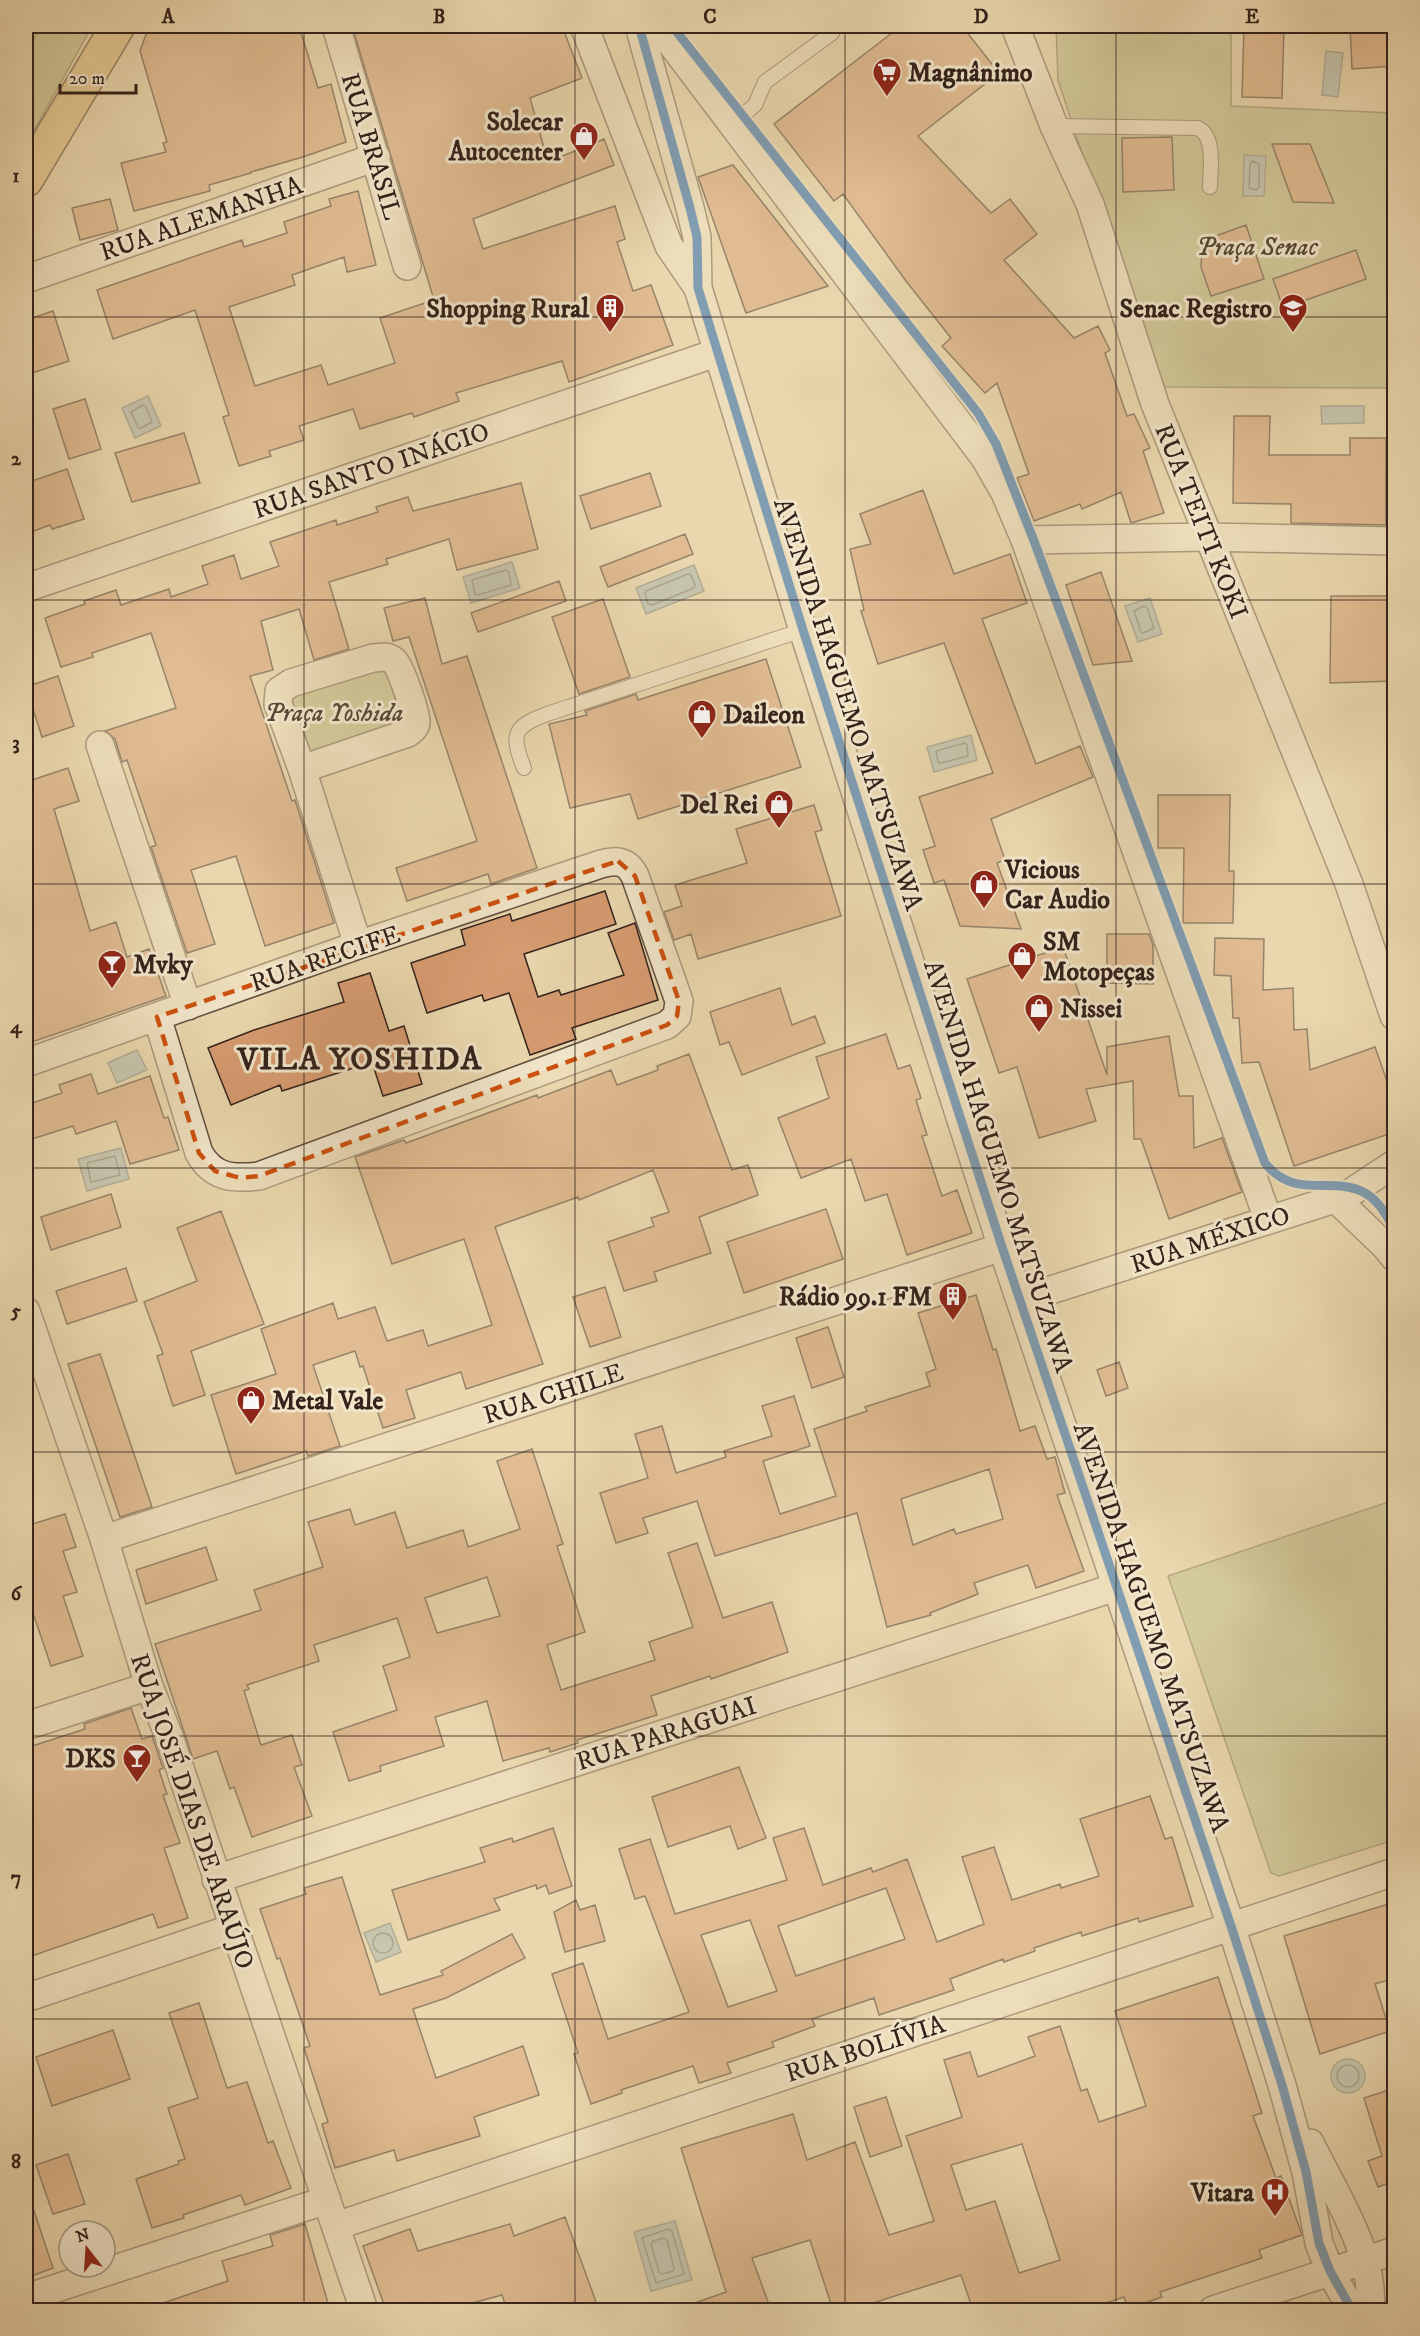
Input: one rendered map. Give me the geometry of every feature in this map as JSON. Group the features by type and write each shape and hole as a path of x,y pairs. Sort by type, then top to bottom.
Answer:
{"main road":[{"path":"26,180 118,26"}],"street":[{"name":"RUA BRASIL","path":"336,26 407,266"},
{"name":"AVENIDA HAGUEMO MATSUZAWA","path":"584,26 666,238 698,288"},
{"name":"AVENIDA HAGUEMO MATSUZAWA","path":"639,26 697,237 698,288 716,353 1002,1248 1231,1926 1282,2085 1306,2172 1316,2231 1330,2271 1352,2310"},
{"path":"658,26 985,458 1005,493 1025,540 1268,1220"},
{"name":"RUA TEITI KOKI","path":"1015,26 1054,126 1090,204 1155,404 1344,873 1395,1016"},
{"name":"RUA ALEMANHA","path":"26,279 376,157"},
{"name":"RUA SANTO INÁCIO","path":"26,588 716,353"},
{"path":"1025,540 1208,537 1395,541"},
{"path":"302,769 411,732 416,722 400,670 393,660 386,657 373,658 291,683 281,688 278,695 278,704 302,769 358,945"},
{"path":"100,745 188,1006"},
{"name":"RUA RECIFE","path":"26,1063 358,945 601,864 618,861 631,868 635,876 677,992 679,1011 672,1022 259,1176 230,1178 215,1171 203,1161 157,1017"},
{"name":"RUA MÉXICO","path":"1020,1300 1335,1199 1357,1190 1395,1164"},
{"path":"1335,1199 1395,1257"},
{"name":"RUA CHILE","path":"104,1539 1002,1248"},
{"name":"RUA JOSÉ DIAS DE ARAÚJO","path":"26,1311 104,1539 149,1686 170,1739 364,2310"},
{"name":"RUA PARAGUAI","path":"216,1879 1116,1587"},
{"path":"26,1726 149,1686"},
{"name":"RUA BOLÍVIA","path":"336,2226 1395,1872"},
{"path":"26,1998 233,1928"},
{"name":"AVENIDA HAGUEMO MATSUZAWA","path":"1282,2085 1354,2232 1371,2290 1370,2310"},
{"name":"AVENIDA HAGUEMO MATSUZAWA","path":"1306,2172 1339,2250 1350,2259 1364,2260"},
{"path":"26,2298 327,2200"},
{"path":"1213,2310 1395,2251"}],"lane":[{"path":"733,124 755,105 765,82 832,33 836,26"},
{"path":"1054,126 1198,128 1204,131 1208,138 1210,187"},
{"path":"524,768 515,738 518,730 524,724 558,710 803,630"}],"highlighted area":[{"path":"618,861 635,876 679,1001 677,1016 667,1025 259,1176 240,1178 215,1171 199,1153 157,1017"}],"green space":[{"path":"40,26 92,26 26,145 26,56"},
{"name":"Praça Senac","path":"1056,26 1231,26 1231,106 1394,113 1394,388 1159,387 1058,80"},
{"name":"Praça Yoshida","path":"368,666 387,671 403,722 306,757 290,705 290,694"},
{"path":"1394,1500 1394,1840 1279,1876 1271,1873 1168,1576"}],"water":[{"path":"1326,51 1343,53 1338,97 1322,95"},
{"path":"1244,155 1266,156 1264,196 1243,196"},
{"path":"148,396 161,426 135,438 122,408"},
{"path":"1321,406 1364,406 1364,423 1322,424"},
{"path":"512,562 520,588 471,603 463,577"},
{"path":"694,565 704,591 646,614 636,588"},
{"path":"1150,598 1162,634 1138,642 1125,606"},
{"path":"971,735 977,760 934,772 927,747"},
{"path":"137,1050 147,1070 117,1083 108,1063"},
{"path":"121,1148 129,1179 87,1191 78,1159"},
{"path":"390,1923 401,1952 376,1962 364,1933"},
{"path":"1348,2059 1360,2064 1365,2076 1360,2088 1348,2093 1336,2088 1331,2076 1336,2064"},
{"path":"675,2221 692,2280 651,2291 634,2232"}],"building":[{"path":"149,26 299,26 318,88 331,84 346,142 209,185 210,191 134,211 121,163 166,152 163,143 167,142 140,51"},
{"path":"352,26 562,26 582,78 530,98 548,162 604,139 614,165 473,219 483,249 615,206 625,239 617,242 633,291 651,285 673,345 569,382 562,361 456,393 459,401 414,417 412,413 360,429 353,409 299,426 304,440 269,451 271,456 239,466 223,417 229,415 195,310 113,339 97,290 242,240 244,247 287,233 284,222 331,206 329,199 358,191 376,265 347,272 344,257 292,275 295,285 229,307 255,386 321,365 328,385 395,363 380,318 434,300"},
{"path":"901,26 962,26 999,73 918,136 991,213 1010,199 1037,234 1004,260 1074,338 1098,326 1110,350 1105,353 1127,416 1134,414 1150,448 1143,451 1164,513 1131,523 1121,492 1082,509 1080,504 1034,521 1017,478 1029,474 997,383 985,393 942,346 951,338 906,281 843,194 834,201 774,124"},
{"path":"1244,26 1284,26 1282,98 1242,97"},
{"path":"1350,26 1395,26 1395,66 1352,69"},
{"path":"1172,137 1174,190 1123,192 1122,138"},
{"path":"1272,144 1310,144 1334,203 1293,202"},
{"path":"733,165 828,286 746,313 698,177"},
{"path":"110,199 118,230 80,240 72,208"},
{"path":"1246,225 1264,279 1211,296 1201,267 1202,250 1206,242 1213,237"},
{"path":"1356,250 1366,279 1283,308 1273,279"},
{"path":"53,311 69,361 26,375 26,320"},
{"path":"85,399 101,449 69,459 53,409"},
{"path":"1234,416 1270,416 1269,455 1350,455 1350,438 1386,438 1386,525 1291,523 1291,504 1233,503"},
{"path":"184,433 200,483 132,502 115,453"},
{"path":"67,469 84,519 52,529 50,525 26,534 26,483"},
{"path":"650,473 661,506 591,529 580,496"},
{"path":"521,483 538,549 457,570 449,539 386,559 388,564 329,582 349,649 314,660 299,609 261,621 273,670 250,676 292,801 295,800 334,923 265,946 236,856 191,870 215,944 187,953 151,847 156,845 127,760 122,762 115,739 105,731 176,708 151,633 92,653 93,657 61,667 45,618 116,590 121,605 169,589 171,597 208,584 202,566 234,555 241,579 279,566 270,542 336,520 337,525 378,512 376,507 408,497 413,511"},
{"path":"923,490 954,574 1010,554 1027,603 982,619 1036,764 1080,746 1093,777 991,819 1005,860 997,863 1021,929 960,926 944,880 934,883 923,850 935,846 919,797 993,773 944,643 878,664 861,611 864,610 850,549 871,544 860,514"},
{"path":"685,534 693,554 608,587 600,567"},
{"path":"1101,572 1132,661 1093,665 1066,585"},
{"path":"559,581 566,601 478,632 471,613"},
{"path":"1331,596 1395,596 1395,681 1330,683"},
{"path":"425,598 442,664 467,656 537,868 491,884 488,874 407,901 396,868 477,841 409,637 393,641 384,608"},
{"path":"603,599 630,677 579,694 552,617"},
{"name":"Daileon","path":"766,659 801,767 638,819 630,794 570,808 549,724 587,715 585,711 636,694 638,700"},
{"path":"58,676 74,726 42,737 26,687"},
{"path":"68,768 79,801 54,809 90,931 116,922 127,957 149,949 166,996 26,1044 26,782"},
{"path":"1158,795 1230,795 1229,871 1234,871 1233,923 1183,923 1184,848 1158,848"},
{"path":"814,805 822,830 815,832 841,916 698,959 691,934 674,940 664,912 682,906 675,885 747,863 736,829"},
{"path":"605,891 616,924 524,954 538,997 559,990 561,995 624,975 608,933 635,923 658,1000 572,1028 576,1039 530,1055 509,993 484,1001 482,995 427,1013 411,963 465,945 461,930 510,914 512,921"},
{"path":"1107,934 1149,934 1153,945 1153,984 1107,983"},
{"path":"1215,938 1264,939 1263,990 1293,988 1294,1030 1307,1029 1310,1070 1375,1047 1395,1104 1395,1132 1294,1166 1259,1062 1242,1063 1239,1018 1233,1018 1231,976 1214,975"},
{"path":"1063,947 1107,1075 1107,1047 1169,1036 1179,1096 1193,1096 1194,1148 1222,1138 1242,1192 1169,1219 1141,1139 1134,1139 1133,1081 1086,1089 1096,1121 1039,1138 1017,1067 999,1073 967,979"},
{"path":"370,973 389,1031 404,1026 422,1084 383,1096 372,1062 282,1091 280,1085 231,1105 208,1048 254,1030 344,1002 338,983"},
{"path":"780,988 792,1025 815,1016 825,1043 742,1075 729,1042 720,1045 710,1012"},
{"path":"886,1034 898,1069 910,1065 921,1098 916,1100 927,1135 922,1136 942,1196 957,1190 972,1233 907,1255 887,1194 865,1201 851,1159 801,1178 778,1118 829,1098 816,1057"},
{"path":"689,1054 732,1170 748,1165 758,1195 699,1217 711,1253 654,1272 657,1281 624,1291 608,1242 654,1226 651,1218 669,1212 653,1170 579,1200 578,1197 495,1227 543,1364 466,1389 461,1372 406,1390 415,1418 383,1428 363,1366 360,1367 355,1351 313,1365 340,1446 308,1456 306,1451 236,1474 211,1395 276,1374 261,1329 333,1303 338,1319 375,1307 387,1341 423,1330 428,1346 492,1325 464,1239 392,1264 355,1157 404,1140 406,1143 537,1095 538,1098 611,1070 617,1085 658,1070 657,1066"},
{"path":"91,1074 98,1094 150,1076 164,1118 168,1117 179,1150 130,1164 116,1121 76,1134 73,1126 26,1141 26,1105 62,1093 59,1085"},
{"path":"111,1194 121,1227 51,1250 41,1217"},
{"path":"826,1209 843,1259 744,1293 727,1242"},
{"path":"221,1211 264,1324 191,1351 205,1395 173,1406 157,1356 163,1354 144,1302 197,1281 177,1228"},
{"path":"126,1268 137,1301 67,1324 56,1291"},
{"path":"605,1287 621,1337 590,1347 573,1297"},
{"path":"976,1295 993,1350 996,1349 1020,1431 1035,1426 1047,1459 1055,1457 1065,1493 1057,1495 1084,1571 1036,1588 1028,1565 974,1583 978,1594 930,1613 931,1615 887,1627 857,1513 715,1556 697,1501 643,1518 648,1533 616,1543 600,1493 648,1478 635,1434 662,1426 676,1473 726,1457 724,1451 772,1436 762,1406 794,1396 810,1446 763,1461 780,1514 836,1496 814,1429 867,1411 865,1407 930,1386 926,1373 936,1369 918,1313","holes":["989,1469 1003,1519 956,1534 954,1529 913,1545 901,1499"]},
{"path":"828,1327 844,1377 812,1388 796,1338"},
{"path":"100,1354 152,1507 120,1517 68,1364"},
{"path":"1119,1362 1128,1388 1106,1396 1097,1370"},
{"path":"532,1449 563,1544 557,1546 585,1632 547,1645 561,1690 655,1660 649,1642 693,1627 668,1553 697,1543 723,1618 772,1602 788,1652 711,1679 710,1676 651,1696 657,1715 577,1740 578,1743 550,1752 549,1748 503,1761 487,1701 435,1717 444,1746 380,1766 381,1771 349,1781 333,1732 397,1710 383,1666 410,1657 397,1618 314,1645 319,1661 247,1685 249,1689 244,1691 261,1745 292,1735 302,1765 294,1767 312,1816 252,1837 234,1787 230,1789 217,1751 193,1759 155,1644 261,1610 254,1590 323,1567 308,1522 350,1509 355,1525 395,1512 407,1548 463,1530 468,1547 520,1529 497,1461","holes":["487,1577 500,1616 437,1633 425,1598"]},
{"path":"65,1514 76,1547 63,1551 77,1592 63,1596 83,1656 51,1666 31,1607 26,1609 26,1526"},
{"path":"206,1547 217,1580 146,1604 136,1570"},
{"path":"131,1708 142,1739 152,1736 163,1768 159,1770 167,1794 163,1795 180,1843 164,1848 188,1918 158,1928 153,1914 26,1958 26,1755 31,1753 29,1747 85,1729 84,1724"},
{"path":"739,1767 766,1838 738,1849 730,1826 668,1847 652,1797"},
{"path":"1150,1796 1165,1839 1172,1837 1193,1906 1139,1922 1138,1918 1082,1936 1081,1932 1034,1948 1035,1951 1004,1962 1003,1959 950,1979 954,1990 879,2015 874,1998 812,2019 815,2026 772,2042 774,2047 727,2063 731,2073 699,2083 693,2066 621,2090 622,2093 591,2104 574,2054 578,2053 552,1974 583,1963 608,2039 689,2012 645,1896 635,1899 619,1849 650,1839 675,1914 787,1880 773,1838 804,1828 823,1885 871,1868 873,1872 907,1859 937,1942 984,1924 962,1857 994,1847 1012,1900 1060,1884 1061,1888 1099,1876 1080,1819","holes":["886,1888 905,1939 796,1976 778,1926","750,1920 777,1991 728,2007 701,1935"]},
{"path":"553,1828 572,1886 549,1894 546,1885 537,1889 536,1885 494,1899 500,1910 408,1940 392,1890 485,1862 480,1848 512,1838 513,1842"},
{"path":"342,1877 380,1995 443,1975 441,1971 512,1934 525,1958 446,1998 413,2009 436,2078 523,2046 539,2095 474,2117 480,2136 397,2161 394,2150 335,2168 322,2124 328,2122 304,2048 310,2046 280,1958 277,1959 260,1909 306,1894 304,1888"},
{"path":"576,1900 580,1910 595,1905 605,1941 565,1952 554,1912"},
{"path":"1395,1902 1395,1978 1375,1984 1390,2031 1320,2054 1284,1936"},
{"path":"1218,1977 1262,2113 1253,2116 1276,2178 1281,2176 1302,2235 1259,2250 1262,2258 1160,2292 1162,2297 1128,2309 1124,2297 1085,2310 973,2310 961,2275 851,2310 833,2310 810,2240 752,2258 771,2310 682,2310 681,2308 726,2292 681,2148 793,2114 807,2160 855,2142 889,2235 934,2221 906,2136 962,2117 944,2060 970,2052 978,2077 1035,2056 1028,2037 1060,2026 1081,2091 1087,2089 1099,2122 1146,2106 1115,2011","holes":["1022,2144 1060,2260 1019,2273 995,2201 966,2210 951,2165"]},
{"path":"199,2003 227,2088 247,2082 268,2143 273,2141 291,2188 245,2205 241,2195 152,2228 136,2179 179,2164 178,2161 185,2159 168,2108 198,2098 169,2013"},
{"path":"113,2030 130,2079 52,2106 36,2057"},
{"path":"1395,2088 1395,2181 1378,2187 1368,2161 1382,2156 1364,2098"},
{"path":"886,2097 902,2146 870,2157 854,2107"},
{"path":"68,2154 85,2204 53,2214 36,2165"},
{"path":"26,2196 29,2196 53,2268 26,2278"},
{"path":"565,2217 599,2310 507,2310 502,2295 447,2310 386,2310 363,2246 410,2229 418,2251 510,2224 514,2236"},
{"path":"305,2224 330,2310 151,2310 151,2307 228,2281 222,2261 273,2246 270,2235"}],"cycle path":[{"path":"639,26 697,237 698,288 803,630 1002,1247 1231,1926 1282,2085 1306,2172 1319,2243 1330,2271 1352,2310"},
{"path":"672,26 978,413 996,444 1265,1163 1289,1181 1314,1186 1340,1186 1365,1193 1378,1204 1394,1228"}],"place":[{"name":"Magnânimo","path":"887,98"},
{"name":"Solecar Autocenter","path":"584,162"},
{"name":"Shopping Rural","path":"610,334"},
{"name":"Senac Registro","path":"1293,334"},
{"name":"Daileon","path":"702,740"},
{"name":"Del Rei","path":"779,830"},
{"name":"Vicious Car Audio","path":"984,910"},
{"name":"SM Motopeças","path":"1022,982"},
{"name":"Mvky","path":"112,990"},
{"name":"Nissei","path":"1039,1034"},
{"name":"Rádio 99.1 FM","path":"953,1322"},
{"name":"Metal Vale","path":"251,1426"},
{"name":"DKS","path":"137,1784"},
{"name":"Vitara","path":"1275,2218"}],"district":[{"name":"VILA YOSHIDA","path":"360,1058"}]}
